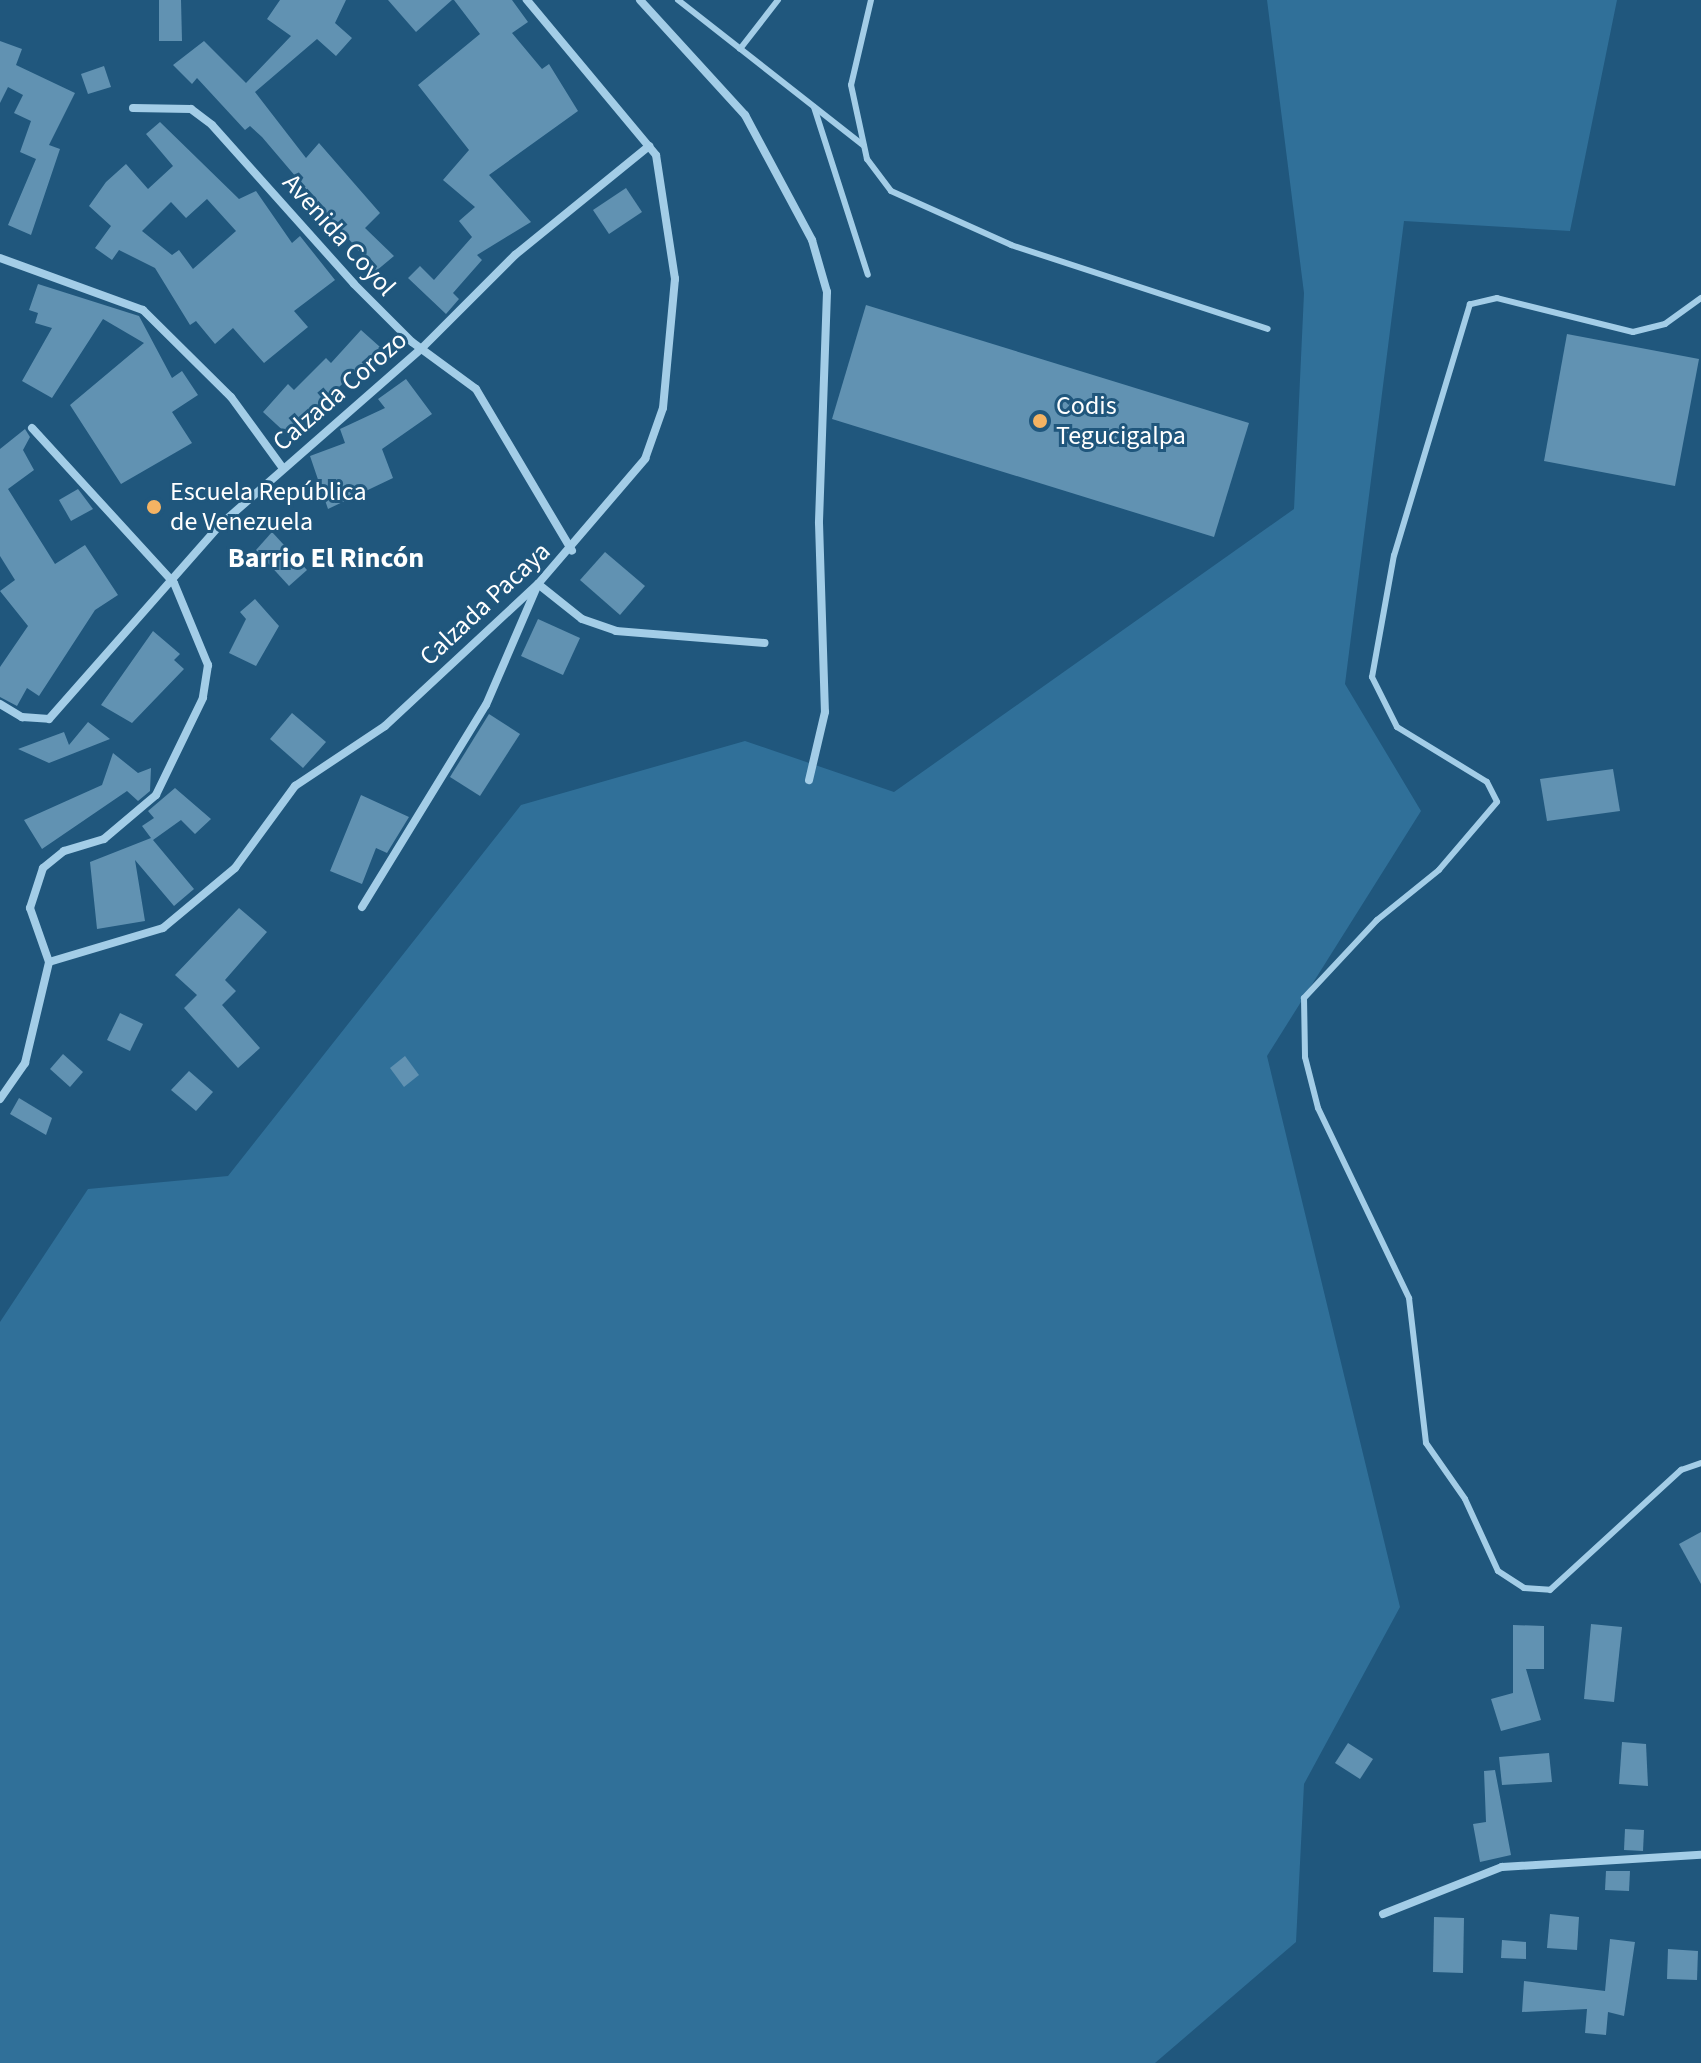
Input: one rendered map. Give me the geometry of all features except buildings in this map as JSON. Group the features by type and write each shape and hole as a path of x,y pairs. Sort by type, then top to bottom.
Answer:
{"street":[{"name":"Calzada Pacaya","path":"49,962 163,928 235,868 295,786 385,726 572,551 627,489 663,408 675,279 665,196 649,146 527,0"},
{"path":"640,0 745,115 812,240 827,292 819,523 825,712 809,780"},
{"name":"Avenida Coyol","path":"133,108 191,109 212,125 354,284 422,348 476,389 572,551"},
{"name":"Calzada Corozo","path":"0,704 22,717 49,719 174,583 221,524 282,467 422,348 515,255 649,146"},
{"path":"0,258 143,310 231,397 282,467"},
{"path":"0,1099 25,1063 49,962 30,908 43,868 64,851 104,839 156,795 203,698 208,665 174,583 32,428"},
{"path":"362,907 486,705 538,584 582,619 616,631 765,643"},
{"path":"1383,1914 1502,1867 1701,1855"}],"lane":[{"path":"740,49 778,0"},
{"path":"871,0 851,85 864,146 891,191 971,227 1268,329"},
{"path":"681,1 864,146"},
{"path":"814,107 868,275"},
{"path":"1701,298 1665,324 1633,332 1497,298 1470,304 1394,555 1372,677 1397,727 1487,782 1497,802 1439,870 1377,920 1304,998 1305,1057 1318,1108 1409,1298 1426,1443 1465,1499 1498,1571 1524,1588 1550,1590 1681,1470 1701,1463"}],"shaded area":[{"path":"1267,0 1617,0 1570,231 1404,221 1345,684 1421,811 1267,1056 1400,1607 1304,1784 1296,1942 1155,2063 0,2063 0,1322 88,1189 228,1176 521,805 745,741 894,792 1294,509 1304,293"}],"place":[{"name":"Codis Tegucigalpa","path":"1040,421"},
{"name":"Escuela República de Venezuela","path":"154,507"}],"district":[{"name":"Barrio El Rincón","path":"326,558"}]}
